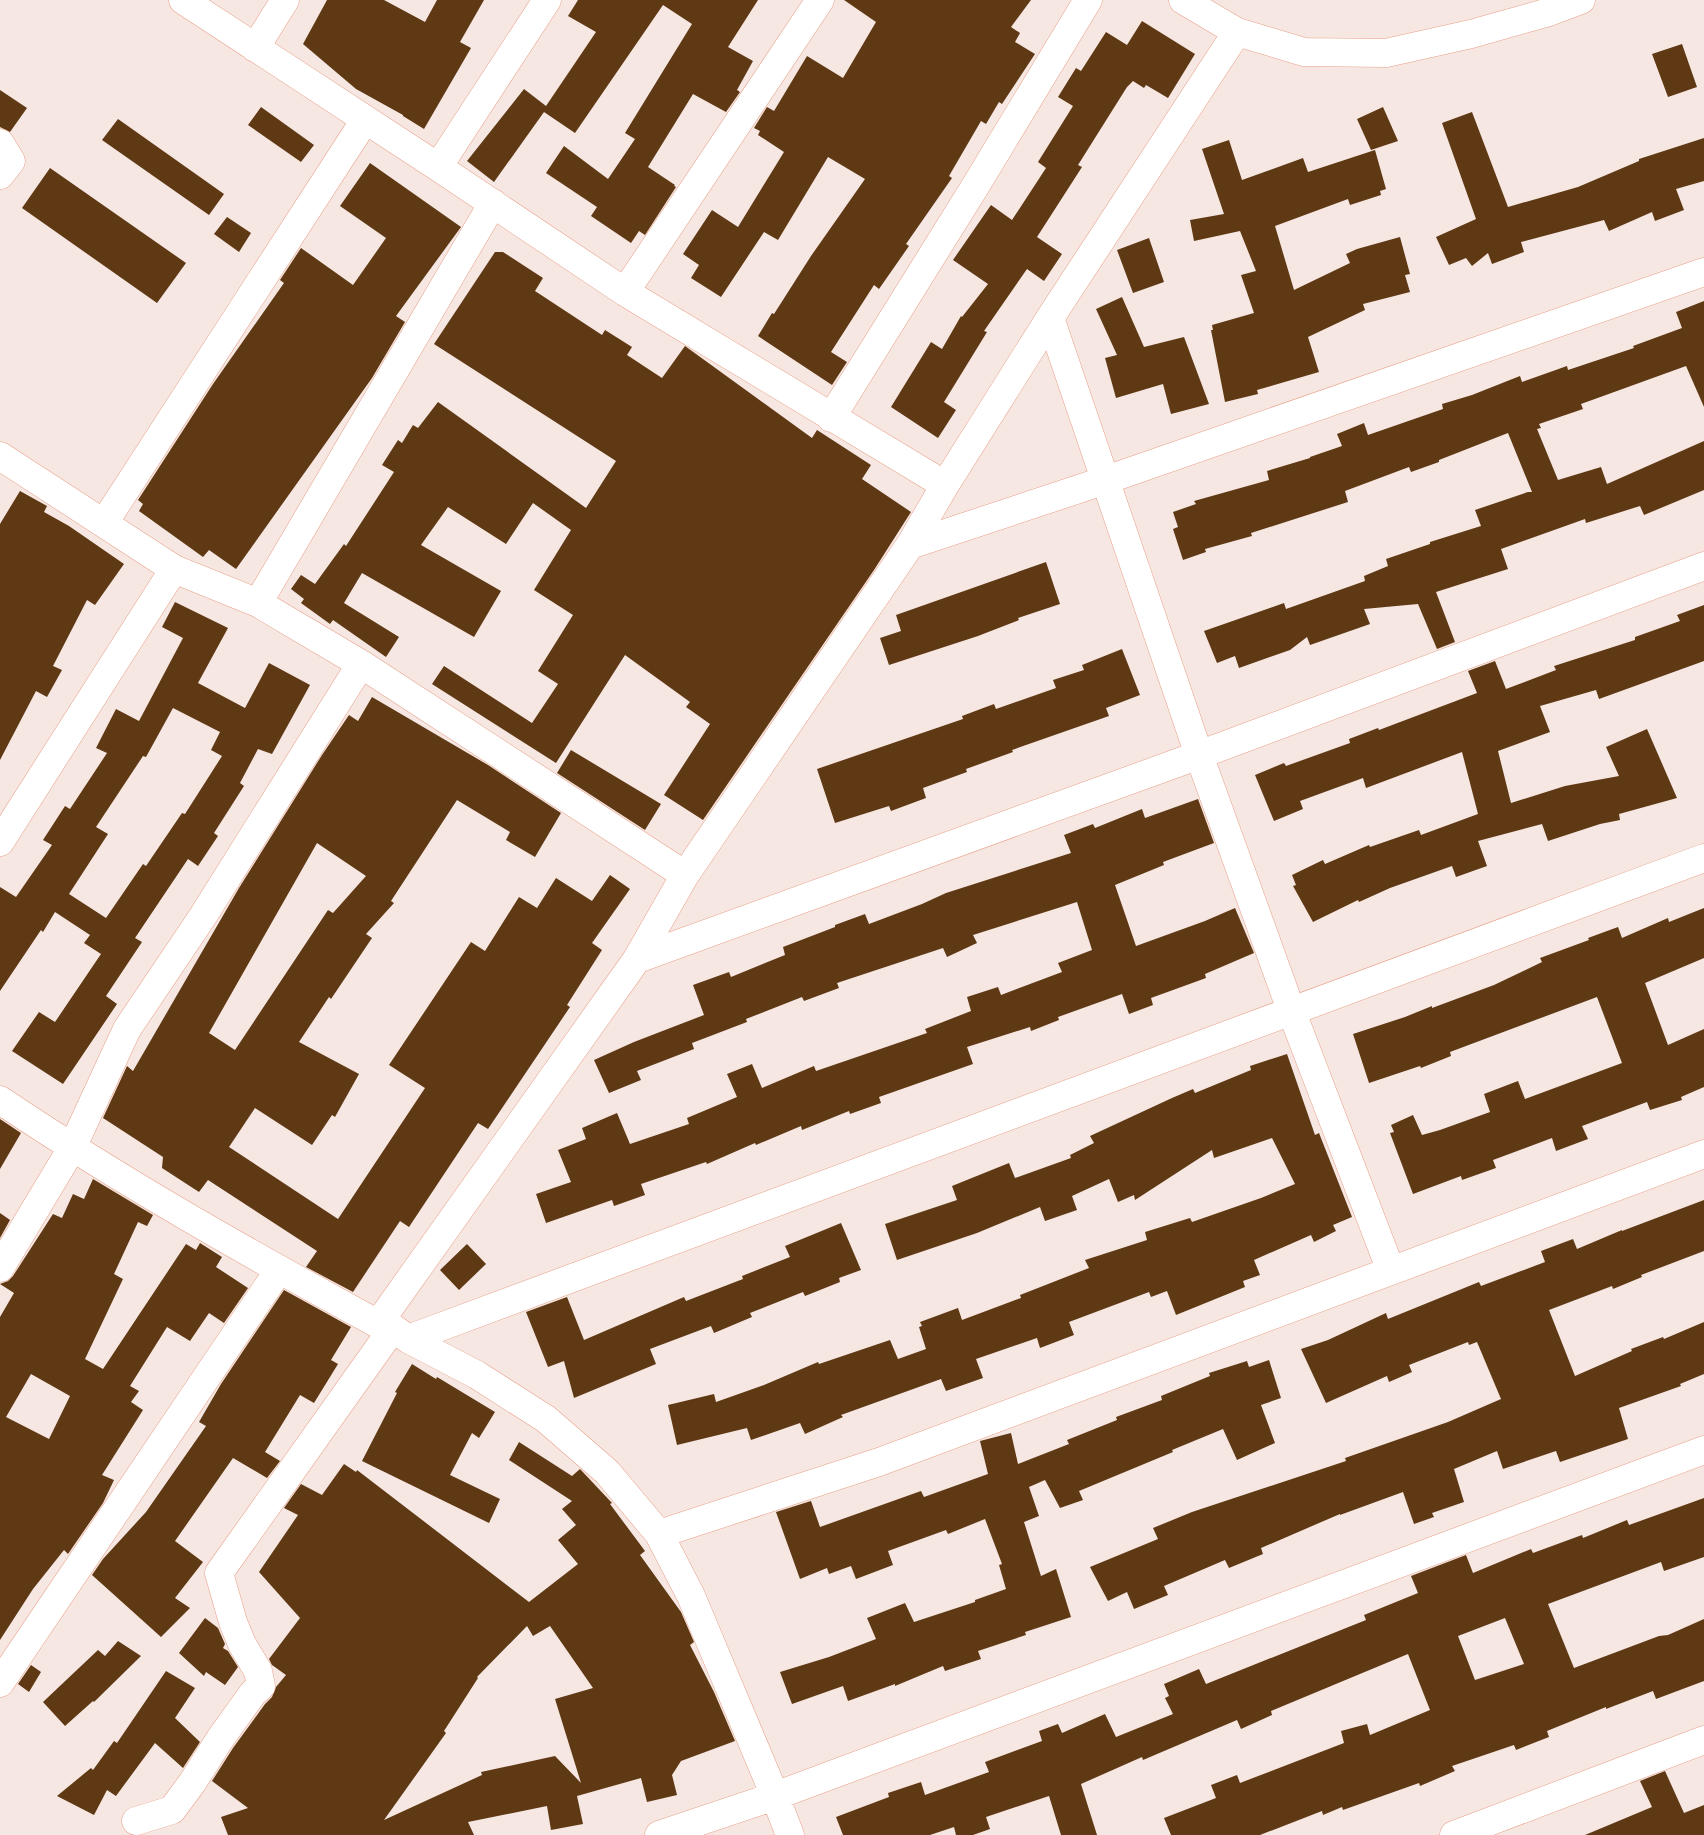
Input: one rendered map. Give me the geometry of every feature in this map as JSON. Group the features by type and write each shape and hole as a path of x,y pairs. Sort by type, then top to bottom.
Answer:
{"street":[{"path":"183,0 625,292 945,486"},
{"path":"255,48 285,0"},
{"path":"438,167 547,0"},
{"path":"625,292 820,0"},
{"path":"830,418 976,185 1088,0"},
{"path":"1183,0 1237,32 1304,52 1386,52 1471,34 1549,12 1581,0"},
{"path":"136,1821 172,1810 220,1739 261,1686 258,1671 242,1644 233,1622 219,1573 393,1330 637,959 685,875 910,545 1050,318 1237,32"},
{"path":"104,523 365,120"},
{"path":"0,143 11,161 0,175"},
{"path":"258,604 493,203"},
{"path":"910,545 1106,480 1704,272"},
{"path":"1050,318 1198,755 1291,1010 1391,1271"},
{"path":"0,456 174,569 258,604 362,664 685,875"},
{"path":"637,959 1198,755 1704,566"},
{"path":"0,842 174,569"},
{"path":"0,1268 72,1148 127,1029 203,916 362,664"},
{"path":"393,1330 1291,1010 1704,858"},
{"path":"0,1100 72,1148 279,1270 477,1375 546,1419 607,1472 659,1534 691,1596 790,1835"},
{"path":"659,1534 879,1462 1704,1154"},
{"path":"0,1683 279,1270"},
{"path":"659,1835 775,1796 1704,1450"},
{"path":"1454,1835 1704,1740"}],"building":[{"path":"327,0 384,0 425,22 437,0 484,0 460,42 471,48 424,129 356,89 303,44"},
{"path":"578,0 758,0 728,47 753,61 737,90 740,92 726,112 693,94 648,167 676,187 645,235 639,231 631,243 591,216 597,207 546,173 564,146 608,179 635,139 625,133 692,24 663,5 575,133 544,112 494,182 467,161 524,89 546,106 596,32 568,16"},
{"path":"844,0 1031,0 1011,27 1020,33 1015,42 1035,54 1002,104 999,102 986,124 981,121 949,176 952,178 906,244 909,246 879,289 874,285 831,352 847,362 832,385 758,336 865,179 828,157 778,240 764,232 721,297 691,278 699,265 683,254 712,210 738,227 784,152 758,135 760,131 754,128 767,107 774,111 807,56 843,78 876,22"},
{"path":"1142,21 1195,54 1168,98 1146,85 1144,88 1133,81 1127,87 1078,165 1082,167 1037,237 1062,254 1044,281 1027,269 984,331 987,332 944,402 956,410 938,438 891,407 931,342 942,349 961,316 988,284 953,260 991,205 1012,220 1046,168 1038,162 1073,106 1058,97 1076,68 1081,71 1106,32 1127,45"},
{"path":"1682,44 1697,87 1668,97 1652,54"},
{"path":"0,90 27,108 10,132 0,127"},
{"path":"261,107 314,145 301,162 248,125"},
{"path":"1383,107 1398,141 1371,150 1357,119"},
{"path":"1472,112 1508,207 1578,187 1639,161 1639,159 1704,138 1704,181 1676,189 1684,210 1655,221 1652,212 1609,231 1604,220 1521,242 1524,252 1492,264 1488,253 1472,266 1466,258 1449,265 1436,237 1476,219 1442,123"},
{"path":"118,119 224,194 209,215 102,140"},
{"path":"1229,140 1242,180 1303,158 1308,172 1375,150 1386,189 1380,191 1381,195 1350,205 1348,199 1275,226 1294,290 1350,263 1346,254 1400,237 1410,274 1405,275 1410,292 1363,304 1365,310 1308,337 1319,372 1257,390 1258,394 1225,402 1211,330 1213,330 1212,325 1254,313 1241,275 1256,271 1240,231 1194,241 1190,220 1224,214 1202,149"},
{"path":"370,163 461,227 396,316 405,322 372,378 236,569 209,550 203,557 139,511 143,504 138,500 213,384 284,283 280,280 301,248 353,285 386,238 340,206"},
{"path":"50,168 186,263 157,303 22,208"},
{"path":"227,217 251,233 239,252 214,234"},
{"path":"1149,238 1164,282 1133,293 1117,250"},
{"path":"495,252 503,252 543,278 535,291 602,335 605,330 632,347 627,355 662,378 685,346 812,438 817,430 871,465 862,479 911,512 874,570 703,820 664,795 710,724 686,707 690,702 625,655 556,763 432,684 444,666 532,723 558,684 538,671 573,615 534,590 571,530 533,503 506,544 448,507 421,545 501,591 474,637 362,573 344,603 399,637 386,657 333,620 330,624 301,603 304,599 291,589 301,575 315,584 344,544 346,546 394,472 382,465 398,440 402,443 413,425 418,428 438,402 586,508 616,461 434,344"},
{"path":"1122,297 1144,347 1184,337 1209,404 1171,414 1163,384 1116,398 1105,358 1117,355 1096,309"},
{"path":"1704,301 1704,407 1686,366 1581,404 1583,409 1539,424 1541,428 1537,429 1558,480 1601,467 1607,484 1704,441 1704,490 1644,515 1640,506 1586,523 1585,519 1501,549 1508,569 1436,592 1455,642 1437,649 1418,604 1364,609 1370,624 1310,645 1307,637 1290,650 1239,668 1235,656 1217,663 1204,631 1284,603 1286,609 1365,581 1364,576 1388,566 1386,559 1430,544 1430,542 1481,526 1475,510 1532,492 1508,433 1411,472 1409,467 1345,491 1348,502 1251,533 1252,536 1205,549 1206,552 1183,560 1173,529 1178,527 1173,512 1196,504 1194,501 1269,480 1267,471 1342,446 1337,434 1364,423 1368,435 1443,409 1442,404 1472,395 1520,376 1522,382 1567,366 1568,370 1634,348 1633,346 1682,328 1676,312"},
{"path":"20,491 47,506 44,512 69,526 124,564 95,605 87,600 53,666 62,670 47,697 36,691 0,760 0,524"},
{"path":"1046,562 1060,604 1018,618 1019,620 978,636 889,665 880,638 901,631 896,615"},
{"path":"175,602 228,628 198,683 245,708 269,663 310,685 272,754 258,749 240,783 244,786 214,833 218,836 198,866 188,859 135,938 142,942 106,996 117,1004 63,1084 12,1051 39,1012 55,1022 101,954 84,943 90,935 55,912 43,932 41,930 0,991 0,887 16,897 52,845 43,840 65,806 70,809 107,753 96,748 116,709 139,721 183,638 162,627","holes":["173,708 220,732 211,750 222,756 185,814 182,813 146,866 143,864 106,918 69,894 108,834 96,827 143,756 146,757"]},
{"path":"1704,605 1704,661 1599,699 1596,690 1540,706 1550,732 1498,751 1511,803 1565,786 1619,776 1606,747 1647,729 1677,798 1619,814 1620,820 1600,824 1548,841 1542,824 1478,841 1487,866 1456,877 1452,866 1390,888 1359,902 1358,900 1313,922 1293,886 1296,885 1292,875 1323,860 1325,864 1369,845 1370,847 1419,830 1421,835 1478,814 1462,752 1366,788 1363,778 1300,801 1303,809 1274,821 1255,775 1284,763 1286,766 1350,743 1349,739 1378,728 1379,730 1477,693 1468,671 1495,661 1506,689 1556,670 1554,666 1635,640 1635,637 1680,621 1677,615"},
{"path":"1122,649 1140,695 1106,708 1109,716 1012,750 1013,752 966,769 967,772 923,788 926,798 891,811 889,806 835,823 817,769 963,719 962,716 994,704 996,709 1056,688 1053,680 1084,670 1082,665"},
{"path":"372,697 488,765 561,813 535,857 506,840 510,832 457,800 391,901 394,903 366,934 372,938 299,1042 359,1074 335,1117 332,1115 312,1145 255,1108 229,1147 338,1219 425,1088 389,1065 471,942 485,951 519,897 537,908 556,878 592,901 610,875 630,889 592,943 602,950 567,1005 570,1007 488,1129 478,1123 409,1227 400,1221 353,1292 306,1267 317,1251 208,1180 199,1192 162,1168 163,1157 103,1118 127,1066 133,1071 239,888 322,755 349,715 358,721","holes":["317,843 366,876 333,913 328,910 235,1050 209,1033"]},
{"path":"571,750 661,804 645,830 557,773"},
{"path":"1198,799 1214,843 1163,862 1164,865 1115,885 1136,946 1235,908 1254,953 1205,974 1206,978 1151,998 1153,1005 1129,1014 1122,994 1058,1017 1059,1020 1031,1031 1030,1027 967,1047 973,1064 879,1097 881,1103 850,1114 849,1111 802,1130 801,1126 707,1164 706,1162 641,1184 645,1195 614,1206 612,1200 546,1223 536,1194 571,1182 558,1150 586,1139 582,1128 617,1113 630,1144 689,1124 687,1118 737,1097 727,1074 752,1064 762,1088 814,1066 816,1071 927,1033 925,1029 971,1011 967,997 998,987 1001,995 1062,972 1058,963 1092,950 1077,902 973,935 977,943 947,957 943,948 837,983 839,988 804,1001 802,997 746,1019 747,1022 692,1043 694,1049 637,1071 641,1080 609,1093 594,1060 634,1042 704,1015 693,985 729,972 731,977 785,955 783,947 865,914 869,924 946,893 1071,853 1064,835 1093,824 1095,828 1142,809 1145,818"},
{"path":"1704,908 1704,958 1645,983 1668,1045 1704,1029 1704,1087 1681,1097 1682,1100 1650,1110 1647,1102 1582,1126 1588,1139 1556,1151 1552,1138 1493,1160 1496,1168 1462,1180 1461,1176 1413,1194 1390,1133 1394,1132 1391,1125 1413,1115 1422,1135 1490,1112 1484,1094 1518,1081 1525,1099 1622,1063 1597,997 1450,1052 1451,1056 1421,1068 1420,1066 1369,1083 1353,1034 1494,985 1542,962 1540,958 1618,927 1622,938 1668,918 1669,922"},
{"path":"1287,1054 1315,1135 1319,1133 1352,1217 1333,1225 1336,1231 1314,1242 1311,1235 1254,1260 1260,1275 1243,1281 1245,1287 1176,1315 1167,1291 1151,1297 1149,1292 1069,1322 1074,1335 1040,1348 1037,1338 976,1359 983,1378 946,1391 941,1379 841,1415 843,1417 805,1434 800,1423 751,1440 747,1428 677,1445 668,1405 714,1394 716,1402 764,1385 818,1362 819,1364 890,1340 898,1359 926,1349 919,1327 922,1326 920,1322 958,1308 962,1320 1021,1298 1020,1295 1089,1268 1085,1260 1147,1240 1145,1232 1190,1218 1192,1222 1295,1184 1272,1138 1214,1158 1212,1150 1135,1200 1134,1195 1118,1202 1109,1179 1072,1196 1077,1210 1045,1221 1040,1207 977,1233 897,1260 885,1224 957,1200 952,1186 1009,1163 1015,1178 1071,1158 1070,1155 1094,1143 1090,1136 1193,1089 1195,1093 1251,1070 1250,1066"},
{"path":"0,1119 21,1133 0,1169"},
{"path":"93,1179 153,1215 147,1226 138,1222 114,1274 123,1279 85,1359 103,1369 186,1244 196,1250 200,1243 222,1257 216,1267 248,1288 224,1323 209,1313 190,1341 167,1327 130,1386 139,1391 131,1402 143,1410 102,1475 114,1480 103,1503 68,1554 64,1550 33,1589 0,1640 0,1317 14,1293 0,1284 8,1281 13,1276 53,1214 62,1218 73,1194 84,1199","holes":["31,1374 70,1396 49,1439 6,1417"]},
{"path":"1704,1200 1704,1251 1641,1275 1642,1277 1613,1289 1612,1286 1549,1310 1575,1376 1632,1351 1631,1349 1663,1337 1664,1339 1704,1322 1704,1374 1680,1384 1681,1386 1619,1408 1628,1439 1560,1462 1556,1451 1503,1469 1497,1451 1454,1469 1464,1502 1432,1513 1434,1517 1414,1524 1403,1492 1340,1514 1261,1548 1263,1554 1229,1568 1225,1560 1164,1586 1168,1595 1134,1609 1127,1592 1108,1601 1090,1567 1158,1539 1153,1528 1192,1512 1346,1461 1345,1458 1448,1422 1501,1399 1477,1342 1469,1345 1468,1342 1409,1365 1412,1372 1389,1382 1387,1376 1326,1403 1301,1349 1328,1340 1386,1313 1388,1319 1479,1282 1481,1286 1545,1262 1541,1251 1573,1239 1577,1249 1622,1230"},
{"path":"0,1213 10,1220 0,1238"},
{"path":"841,1223 861,1270 839,1278 840,1282 805,1296 803,1292 750,1313 752,1317 714,1333 711,1326 650,1349 656,1364 574,1398 564,1361 548,1367 526,1312 567,1297 584,1340 684,1297 686,1301 743,1279 742,1276 790,1257 785,1246"},
{"path":"467,1244 486,1264 459,1290 440,1270"},
{"path":"284,1290 351,1327 331,1360 338,1364 314,1403 300,1395 265,1452 280,1461 267,1478 233,1458 175,1541 203,1562 175,1598 190,1608 161,1637 92,1575 103,1559 146,1512 206,1426 199,1422 221,1384"},
{"path":"1269,1360 1281,1398 1261,1405 1275,1443 1237,1460 1223,1429 1079,1491 1083,1500 1060,1508 1045,1480 1029,1487 1039,1516 1024,1522 1041,1576 1056,1569 1071,1617 1025,1632 1026,1635 978,1651 981,1659 945,1671 943,1666 895,1686 895,1684 848,1701 843,1686 792,1704 780,1672 829,1657 876,1639 867,1618 905,1603 914,1622 975,1602 975,1600 1006,1589 999,1565 1002,1564 985,1519 948,1534 946,1530 888,1551 893,1565 856,1579 851,1566 829,1574 827,1568 800,1579 776,1512 811,1501 820,1527 921,1491 924,1497 988,1474 980,1441 1011,1433 1018,1464 1069,1444 1067,1440 1117,1420 1116,1417 1162,1400 1161,1396 1210,1376 1209,1373 1247,1361 1249,1367"},
{"path":"412,1364 495,1412 479,1438 472,1433 450,1475 500,1499 489,1523 362,1461 397,1393 395,1392"},
{"path":"519,1442 572,1476 580,1469 612,1503 610,1504 645,1551 640,1555 681,1612 694,1642 690,1645 714,1692 735,1741 681,1761 672,1775 677,1795 647,1802 641,1778 577,1796 583,1824 551,1830 547,1806 468,1822 474,1835 228,1835 221,1817 248,1808 212,1781 233,1748 272,1697 276,1687 286,1675 272,1665 269,1659 300,1618 259,1572 298,1515 284,1508 301,1484 322,1495 344,1464 356,1472 357,1470 529,1602 578,1564 558,1540 576,1525 562,1509 572,1501 509,1460","holes":["527,1626 533,1636 550,1626 593,1688 555,1699 581,1783 555,1756 481,1772 482,1775 384,1820 446,1733 444,1731 477,1677"]},
{"path":"1704,1498 1704,1557 1664,1571 1661,1562 1548,1604 1574,1668 1659,1636 1668,1635 1704,1619 1704,1681 1656,1699 1653,1691 1606,1709 1606,1707 1547,1731 1549,1737 1516,1750 1514,1745 1452,1766 1455,1771 1420,1786 1419,1783 1343,1810 1342,1807 1323,1815 1322,1811 1260,1835 1171,1835 1164,1818 1216,1798 1211,1785 1237,1775 1240,1783 1344,1743 1341,1731 1367,1724 1370,1735 1430,1710 1408,1654 1271,1711 1272,1715 1241,1729 1237,1720 1143,1760 1142,1757 1081,1784 1097,1835 1061,1835 1049,1796 986,1817 990,1829 973,1835 956,1835 954,1827 930,1835 843,1835 836,1817 889,1797 888,1793 921,1782 925,1795 989,1772 985,1762 1042,1741 1039,1731 1058,1724 1062,1733 1105,1714 1116,1737 1173,1714 1165,1698 1169,1696 1164,1684 1199,1669 1206,1684 1366,1620 1364,1615 1418,1593 1411,1576 1466,1555 1473,1573 1531,1549 1533,1553 1582,1535 1583,1538 1627,1520 1629,1525","holes":["1505,1618 1524,1664 1475,1680 1458,1636"]},
{"path":"205,1618 218,1628 225,1644 223,1648 228,1651 238,1667 225,1685 206,1672 204,1676 179,1653"},
{"path":"118,1641 141,1656 94,1702 65,1726 43,1702 98,1650 105,1656"},
{"path":"31,1665 41,1672 29,1692 18,1684"},
{"path":"166,1671 195,1688 175,1718 200,1742 183,1768 155,1743 116,1796 107,1790 94,1815 57,1796 91,1768 93,1770 114,1741 117,1743"},
{"path":"1665,1771 1684,1813 1704,1805 1704,1835 1585,1835 1652,1807 1640,1781"}]}
